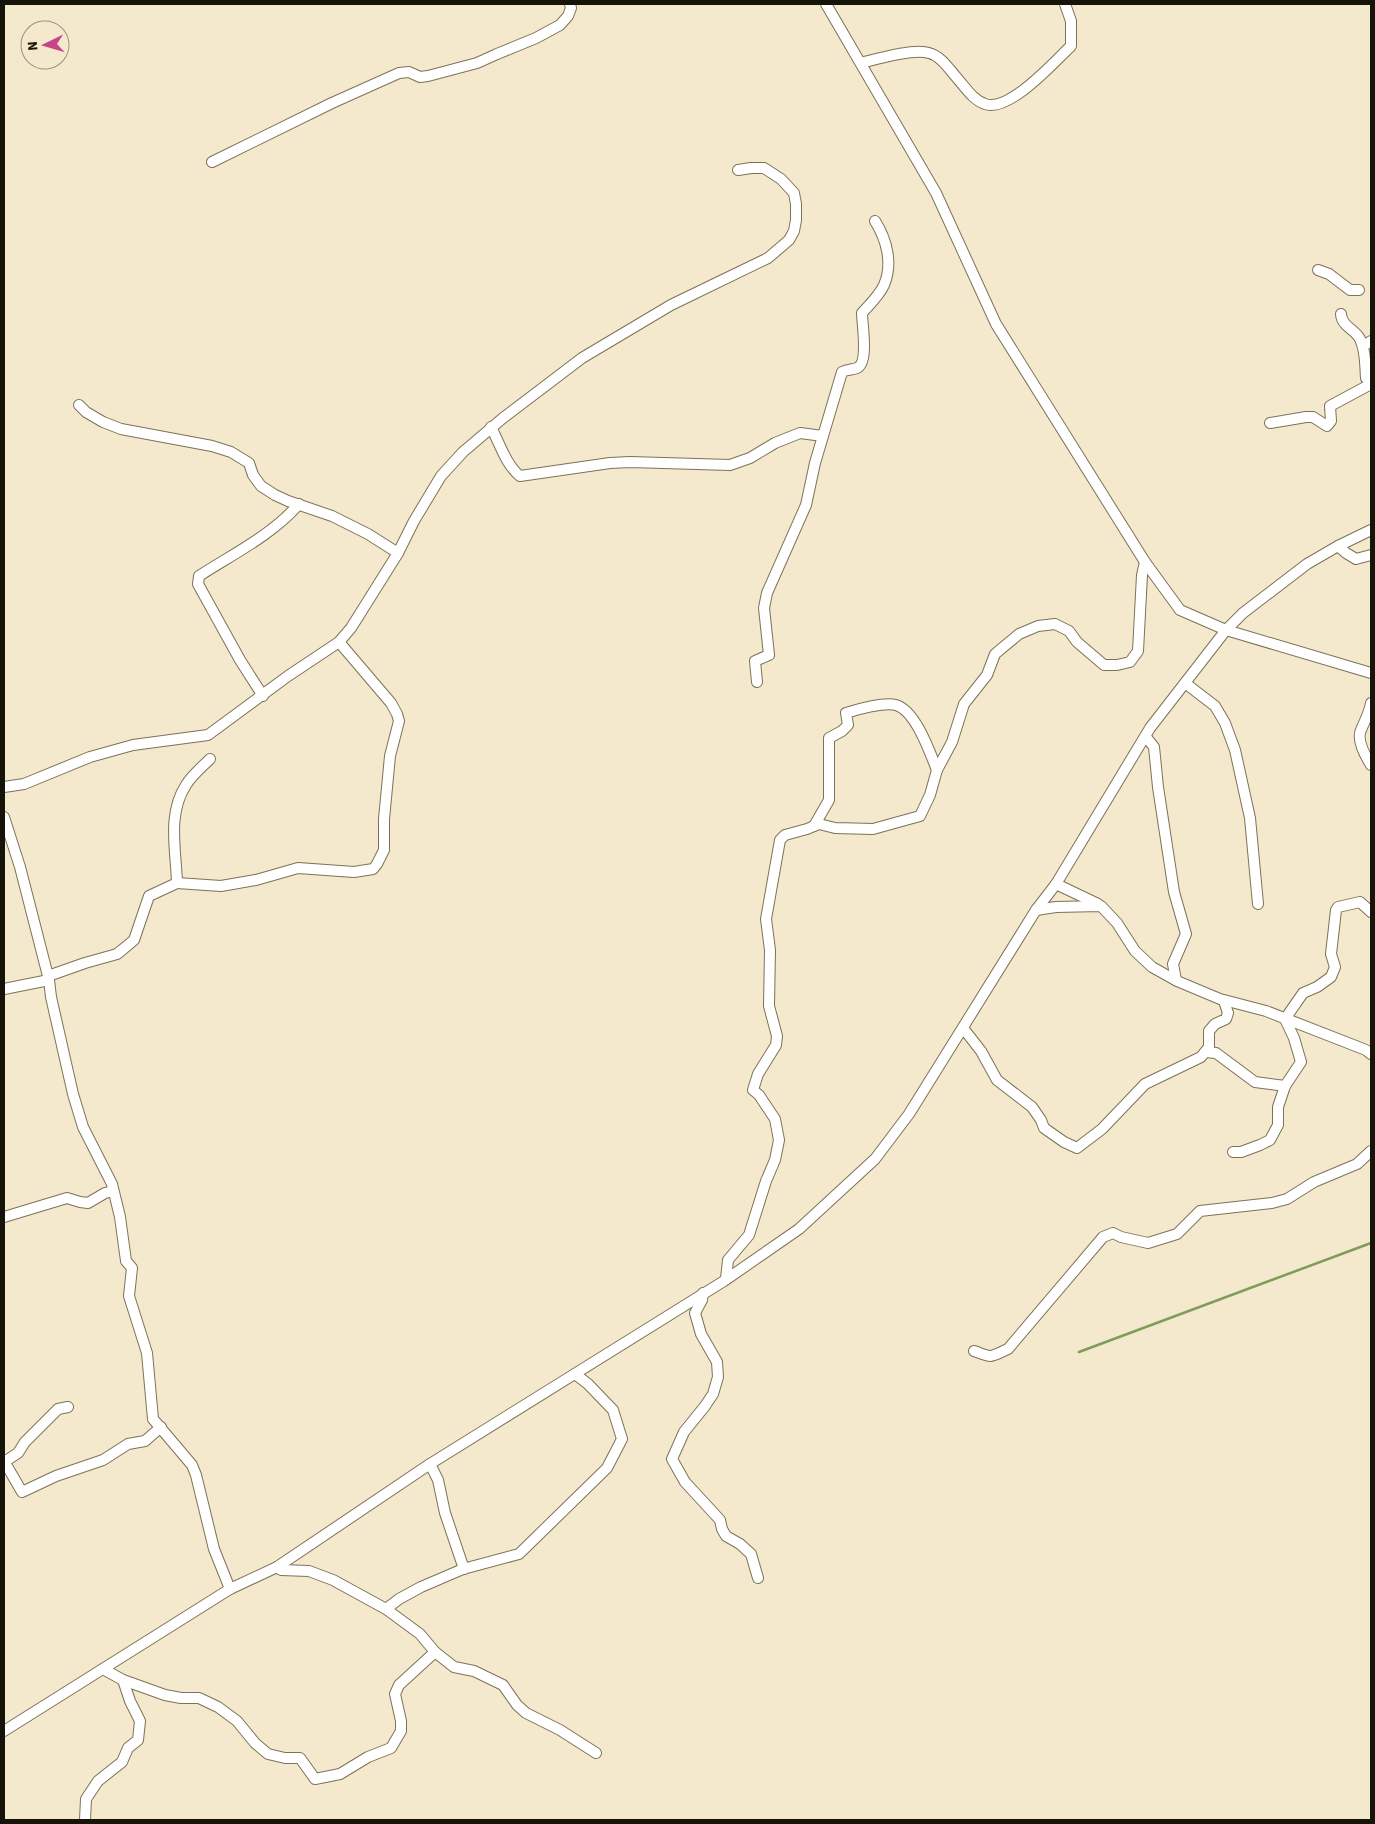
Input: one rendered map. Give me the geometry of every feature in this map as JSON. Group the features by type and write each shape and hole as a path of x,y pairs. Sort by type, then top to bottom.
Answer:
{"street":[{"path":"212,162 332,103 399,73 408,72 420,77 464,68 536,38 560,25 572,8 570,4"},
{"path":"826,4 936,193 996,324 1145,562 1180,610 1226,630 1371,673"},
{"path":"861,63 897,54 927,52 938,56 977,100 986,105 998,105 1011,100 1071,46 1071,21 1065,4"},
{"path":"4,787 24,784 90,757 133,744 208,735 288,676 340,642 351,628 398,553 414,521 441,476 463,452 491,427 582,358 671,305 768,258 788,240 794,231 796,204 794,193 781,179 764,168 738,170"},
{"path":"758,682 755,661 769,654 764,608 766,593 806,504 822,436 842,372 847,369 857,368 862,364 864,355 862,313 877,297 884,284 887,247 883,234 875,221"},
{"path":"1318,270 1329,274 1350,290 1359,290"},
{"path":"1270,423 1313,417 1327,426 1331,421 1330,406 1368,383 1367,344 1344,323 1342,314"},
{"path":"79,405 86,412 103,422 121,429 212,446 231,452 249,463 253,475 261,486 274,495 332,516 368,534 398,553"},
{"path":"491,427 505,455 516,473 520,476 582,465 617,462 730,465 750,458 775,443 800,433 822,436"},
{"path":"262,696 198,584 198,580 199,576 248,546 287,518 299,504"},
{"path":"4,1730 230,1589 277,1567 430,1464 726,1279 799,1229 875,1159 909,1114 1036,910 1056,884 1150,728 1226,630 1243,613 1307,564 1371,530"},
{"path":"1338,546 1356,559 1371,555"},
{"path":"726,1279 728,1260 749,1235 763,1189 775,1160 778,1140 775,1119 759,1095 753,1090 758,1074 776,1045 777,1036 769,1006 770,950 766,919 780,840 785,835 819,824 836,828 873,829 920,816 930,795 937,770 952,742 964,704 987,675 995,654 1019,634 1038,626 1055,624 1070,632 1077,642 1104,665 1130,662 1138,651 1142,575 1145,562"},
{"path":"4,989 49,978 85,962 118,954 134,940 148,896 177,883 222,886 256,880 298,868 354,872 373,869 384,850 390,756 399,721 391,703 340,642"},
{"path":"1185,683 1215,706 1225,723 1236,750 1250,818 1258,904"},
{"path":"1371,703 1369,715 1360,734 1363,749 1371,765"},
{"path":"814,826 829,800 829,738 842,732 848,725 846,713 866,706 896,705 904,710 920,728 937,770"},
{"path":"1146,737 1154,747 1158,787 1174,892 1186,934 1174,964 1176,980"},
{"path":"177,883 174,835 175,812 187,784 210,759"},
{"path":"4,817 20,867 49,978 51,997 73,1094 83,1128 112,1184 120,1218 126,1261 132,1268 130,1296 147,1353 153,1419 192,1465 214,1549 230,1589"},
{"path":"1056,884 1101,906 1117,923 1135,952 1152,966 1176,980 1224,1001 1266,1011 1369,1048"},
{"path":"1285,1019 1303,993 1317,987 1331,977 1335,967 1331,954 1331,942 1338,906 1360,902 1371,912"},
{"path":"1036,910 1056,907 1101,906"},
{"path":"963,1028 981,1051 997,1080 1032,1107 1044,1128 1064,1142 1077,1148 1102,1129 1145,1084 1201,1057 1209,1047 1209,1030 1226,1018 1228,1013 1224,1001"},
{"path":"1233,1152 1241,1152 1270,1140 1278,1125 1278,1107 1285,1086 1300,1062 1294,1038 1285,1019"},
{"path":"1205,1052 1216,1053 1255,1082 1285,1086"},
{"path":"974,1351 984,1357 993,1356 1008,1349 1103,1237 1113,1233 1148,1244 1177,1234 1200,1211 1272,1203 1287,1199 1314,1182 1357,1164 1371,1151"},
{"path":"4,1217 67,1198 88,1203 113,1190"},
{"path":"703,1293 702,1300 695,1313 701,1334 717,1362 718,1377 713,1394 684,1432 672,1459 685,1482 720,1520 726,1536 740,1544 751,1554 758,1578"},
{"path":"386,1609 398,1599 421,1587 464,1569 519,1554 607,1468 622,1439 613,1410 588,1384 575,1374"},
{"path":"68,1406 58,1409 25,1442 18,1453 4,1462 22,1492 56,1476 103,1460 128,1444 145,1441 161,1427"},
{"path":"430,1464 438,1480 445,1513 464,1569"},
{"path":"277,1567 281,1570 309,1571 333,1580 386,1609 420,1634 435,1652 454,1667 474,1671 503,1685 517,1705 526,1713 560,1730 596,1753"},
{"path":"103,1669 123,1680 165,1695 181,1698 199,1698 218,1707 237,1721 255,1743 268,1754 285,1758 300,1758 315,1779 340,1774 368,1757 391,1748 401,1731 395,1694 399,1685 435,1652"},
{"path":"85,1820 86,1799 98,1781 122,1762 128,1748 138,1740 140,1721 130,1702 123,1680"}],"waterway":[{"path":"1079,1352 1371,1243"}]}
